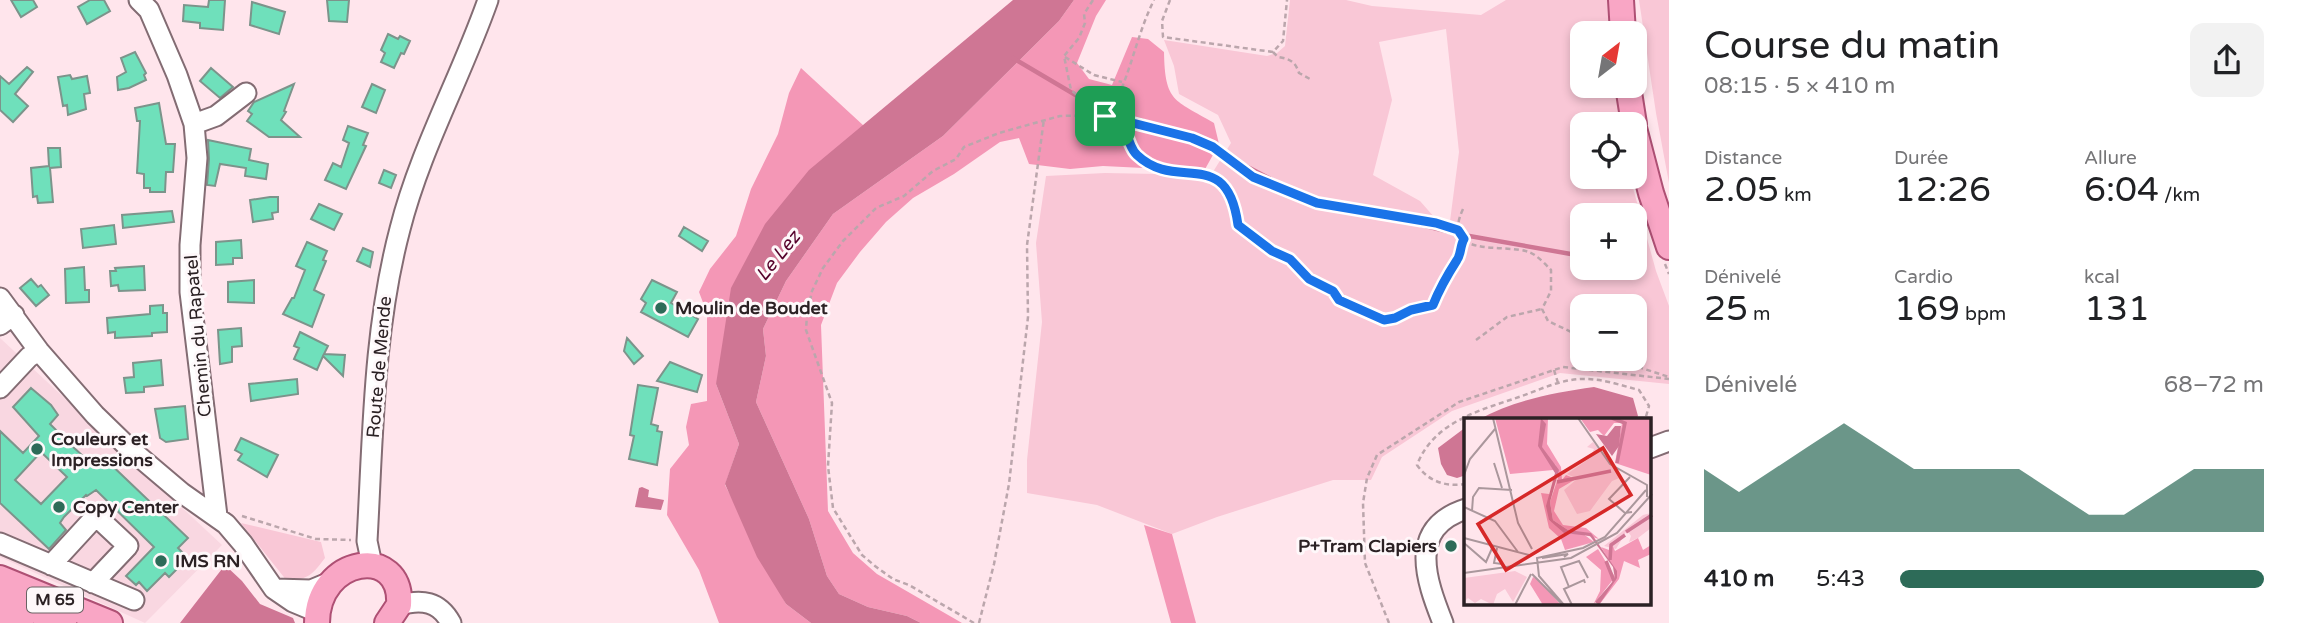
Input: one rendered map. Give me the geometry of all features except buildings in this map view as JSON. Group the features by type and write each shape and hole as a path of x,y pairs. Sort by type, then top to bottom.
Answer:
{"main road":[{"path":"1621,0 1622,21"},
{"path":"1647,177 1669,247"},
{"path":"317,618 324,593 355,570 392,577 397,585 393,614"},
{"name":"M 65","path":"0,578 110,623"},
{"name":"M 65","path":"0,595 64,623"},
{"name":"M 65","path":"0,614 21,623"}],"street":[{"name":"Route de Mende","path":"367,541 381,321 400,227 416,178 488,0"},
{"name":"Chemin du Rapatel","path":"147,4 194,124 197,158 190,244 190,292 221,520"},
{"path":"194,124 216,116 246,93"},
{"path":"0,298 7,320 130,449 221,520 243,544 274,589 317,618"},
{"path":"0,388 29,357 39,351"},
{"path":"1652,447 1669,441"},
{"path":"1443,623 1428,586 1426,554 1431,534 1440,521 1464,510"},
{"path":"51,565 96,516 128,546 93,583"},
{"path":"274,589 311,590 355,570 371,560 367,541"},
{"path":"0,543 134,600"},
{"path":"393,614 415,601 431,602 446,613 451,623"}],"path":[{"path":"1064,57 1079,38 1085,23 1084,14 1093,0"},
{"path":"1104,115 1116,101 1141,26 1154,0"},
{"path":"1171,0 1162,21 1163,37 1273,52 1278,58 1290,59 1299,73 1310,79"},
{"path":"1273,52 1283,41 1287,0"},
{"path":"1064,57 1094,75 1122,82"},
{"path":"1064,57 1071,90 1084,101 1080,116"},
{"path":"1104,115 1124,125 1135,154 1162,171 1208,174 1218,180 1227,189 1232,200 1238,225 1272,251 1290,259 1309,279 1333,291 1339,300 1384,320 1433,305 1452,266 1459,258 1464,239"},
{"path":"974,623 909,585 893,579 875,566 862,555 833,508 828,455 832,403 806,330 807,315 812,291 823,268 852,231 877,208 904,196 933,171 956,159 964,147 999,132 1060,116 1104,115 1192,138 1213,147 1253,177 1317,203 1436,223 1458,230"},
{"path":"979,623 1009,484 1028,317 1027,245 1044,119"},
{"path":"1463,209 1458,220 1458,230 1473,246 1531,253 1551,270 1551,291 1542,309"},
{"path":"1542,309 1548,321 1570,331"},
{"path":"1476,340 1507,317 1542,309"},
{"path":"1389,623 1366,563 1363,503 1367,478 1377,455 1459,402 1563,367 1669,378"},
{"path":"1554,370 1558,383"},
{"path":"1647,370 1669,378"},
{"path":"1464,484 1435,482 1417,465 1435,436 1458,419 1558,383 1580,379 1603,381 1639,390 1649,406 1645,418"},
{"path":"221,520 237,514 316,539 367,541"}],"shaded area":[{"path":"1074,0 1106,0 1096,16 1077,63 1089,79 1112,85 1132,37 1148,39 1164,52 1167,81 1174,98 1214,123 1219,144 1204,171 1103,166 1070,169 1029,164 1019,138 1000,142 913,198 886,222 837,283 821,325 828,511 853,553 877,574 962,623 921,623 907,616 868,607 839,594 827,576 809,519 756,402 766,356 763,329 786,281 833,214 943,136 1059,21"},
{"path":"1290,0 1346,0 1372,6 1481,15 1506,0 1610,0 1612,21 1570,21 1570,98 1620,98 1622,112 1570,112 1570,189 1633,189 1637,203 1570,203 1570,280 1647,280 1647,238 1669,306 1669,384 1560,373 1452,411 1382,457 1371,480 1333,480 1172,534 1097,505 1027,493 1027,460 1042,322 1036,243 1046,176 1105,173 1211,175 1231,143 1218,115 1179,94 1174,66 1164,40 1267,56 1277,53 1285,46","holes":["1446,29 1459,152 1450,221 1435,218 1420,201 1373,175 1392,100 1379,42"]},
{"path":"1639,0 1669,0 1669,183 1647,53 1647,21 1642,21"},
{"path":"801,68 864,126 716,384 739,444 725,485 786,604 811,623 719,623 699,570 667,515 670,469 689,445 686,427 691,404 707,401 707,313 699,292 710,269 736,236 751,189 778,134 789,93"},
{"path":"0,338 222,545 145,623 0,557"},
{"path":"241,523 321,542 325,558 309,575 287,581"},
{"path":"1144,525 1172,534 1196,623 1171,623"}],"water":[{"name":"Le Lez","path":"1013,0 1074,0 1059,21 943,136 833,214 786,281 763,329 766,356 756,402 809,519 827,576 839,594 868,607 907,616 921,623 811,623 786,604 757,557 725,484 739,444 716,384 731,288 765,224 809,170"},
{"path":"1594,387 1633,398 1638,416 1482,418 1534,398"},
{"path":"1464,428 1464,476 1457,478 1447,475 1441,464 1438,448"},
{"path":"639,488 649,490 648,497 664,500 661,510 635,507"},
{"path":"225,565 260,604 293,618 295,623 180,623"}],"waterway":[{"path":"1013,58 1106,113 1140,120 1192,138 1301,195 1458,234 1570,254"}],"place":[{"name":"Moulin de Boudet","path":"661,308"},
{"name":"Couleurs et Impressions","path":"37,449"},
{"name":"Copy Center","path":"59,507"},
{"name":"P+Tram Clapiers","path":"1451,546"},
{"name":"IMS RN","path":"161,561"}],"route":[{"path":"1105,116 1192,138 1213,147 1253,177 1317,203 1436,223 1458,230 1458,234 1464,239 1459,258 1452,266 1433,305 1384,320 1339,300 1333,291 1309,279 1290,259 1272,251 1238,225 1232,200 1227,189 1218,180 1208,174 1162,171 1135,154 1124,125 1105,116"}]}
